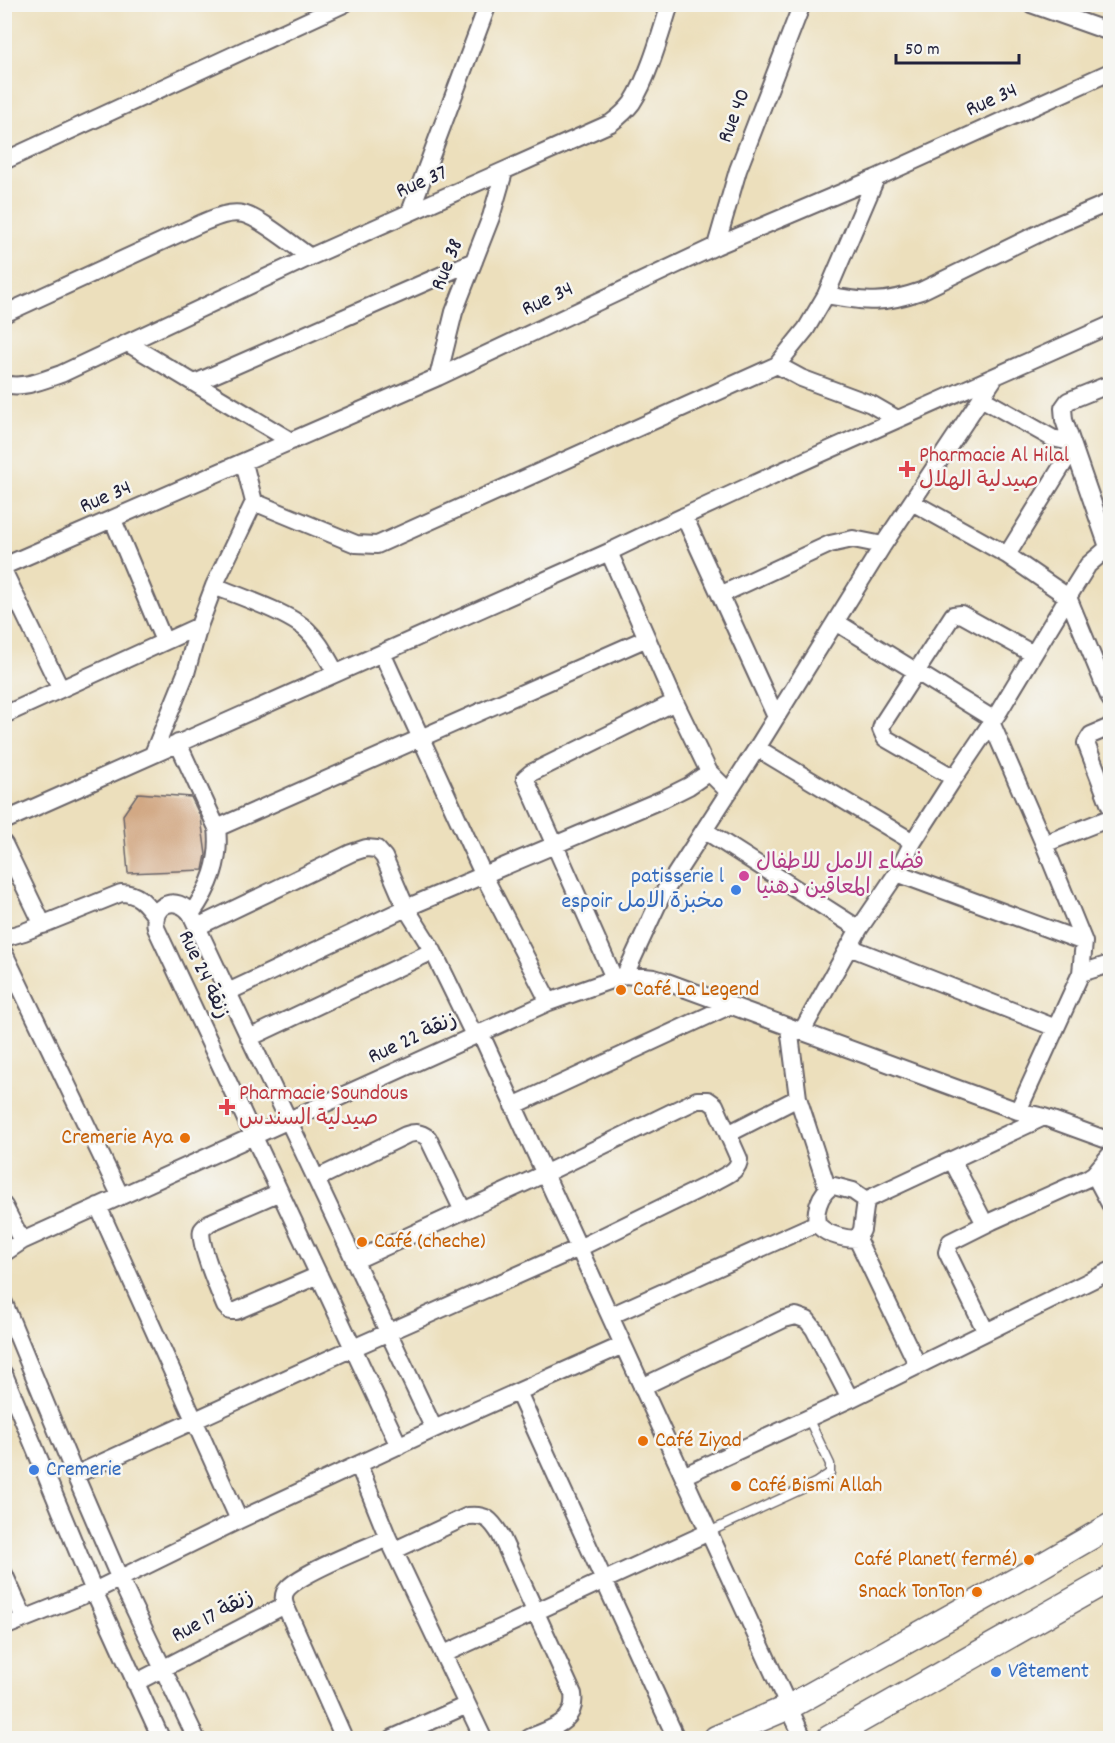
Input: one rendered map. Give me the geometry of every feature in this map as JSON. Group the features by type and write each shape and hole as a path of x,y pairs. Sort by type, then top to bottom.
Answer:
{"street":[{"path":"4,161 344,4"},
{"path":"410,212 488,4"},
{"name":"Rue 37","path":"4,384 33,383 61,374 310,257 611,123 626,111 633,101 670,4"},
{"name":"Rue 40","path":"716,246 738,170 802,4"},
{"path":"1031,4 1110,32"},
{"name":"Rue 34","path":"4,566 244,463 438,376 716,246 876,178 1110,72"},
{"name":"Rue 38","path":"438,376 454,312 491,218 504,172"},
{"path":"254,502 356,544 377,545 777,364 806,329 826,295 876,178"},
{"path":"826,295 868,302 902,298 1110,202"},
{"path":"4,314 202,223 234,213 242,213 254,218 310,257"},
{"path":"195,383 474,261"},
{"path":"4,821 609,552 897,418 1110,325"},
{"path":"129,344 291,441"},
{"path":"777,364 801,378 871,404 897,418"},
{"path":"620,977 661,897 883,545 995,377"},
{"path":"827,1188 798,1098 795,1029 897,873 913,842 998,713 1088,566 1109,546 1064,420 1064,405 1078,396 1110,384"},
{"path":"981,398 1052,438 1072,445"},
{"path":"1007,555 1072,445"},
{"path":"153,754 186,673 199,626 214,586 254,502 244,463"},
{"path":"912,502 1007,555 1068,597 1110,699"},
{"path":"684,516 776,717"},
{"path":"113,520 164,641"},
{"path":"720,596 830,544 853,539 883,545"},
{"path":"609,552 675,702 709,772 729,792"},
{"path":"4,572 60,688"},
{"path":"214,586 277,612 306,629 323,650 336,673"},
{"path":"954,778 892,743 882,735 882,723 949,619 957,614 1033,654"},
{"path":"836,622 992,721 1084,942 1081,973 1018,1111"},
{"path":"4,715 199,626"},
{"path":"217,828 647,638"},
{"path":"382,653 484,876 549,1002"},
{"path":"620,977 554,845 525,782 526,775 675,702"},
{"path":"1110,727 1090,735 1086,743 1110,806"},
{"path":"178,743 217,828 219,843 213,877 194,921"},
{"path":"757,748 913,842"},
{"path":"228,992 406,908 681,790 709,772"},
{"path":"1044,844 1110,818"},
{"path":"704,830 859,929"},
{"path":"4,843 42,925"},
{"path":"194,921 351,853 366,848 377,849 384,857 406,908 433,951 513,1106 803,1738"},
{"path":"897,873 1084,942"},
{"path":"4,938 122,893 130,893 139,897 156,916"},
{"name":"Rue 24 زنقة","path":"399,1446 156,928 156,916 165,905 180,904 194,921 434,1430"},
{"path":"849,947 1056,1028"},
{"path":"249,1038 433,951"},
{"path":"4,953 10,980 120,1195"},
{"path":"1081,973 1110,964"},
{"path":"620,977 654,978 1018,1111 1044,1117 1110,1141"},
{"name":"Rue 22 زنقة","path":"4,1253 22,1241 120,1195 477,1034 549,1002 620,977"},
{"path":"513,1106 729,1005"},
{"path":"728,1134 798,1098"},
{"path":"75,1475 193,1419 579,1248 735,1170 739,1165 739,1159 715,1105 708,1100 697,1100 544,1174 354,1261"},
{"path":"866,1200 1044,1117"},
{"path":"316,1179 406,1135 417,1132 428,1138 463,1211"},
{"path":"986,1332 947,1252 950,1242 1094,1174 1110,1155"},
{"path":"952,1160 985,1224"},
{"path":"1094,1174 1110,1204"},
{"path":"857,1239 845,1238 820,1228 817,1223 820,1199 827,1188 834,1186 853,1191 866,1200"},
{"path":"280,1192 202,1228 205,1254 225,1306 230,1311 236,1311 319,1275"},
{"path":"857,1239 862,1230 866,1200"},
{"path":"4,1206 22,1241"},
{"path":"98,1206 239,1520"},
{"path":"609,1316 817,1223"},
{"path":"857,1239 918,1366"},
{"path":"683,1476 850,1399 1110,1271"},
{"path":"4,1304 119,1577 196,1738"},
{"path":"642,1387 760,1329 796,1316 807,1320 814,1329 850,1399"},
{"path":"4,1627 94,1591 239,1520 623,1345"},
{"path":"4,1374 10,1401 161,1738"},
{"path":"518,1392 676,1738"},
{"path":"358,1466 391,1544 483,1738"},
{"name":"Rue 17 زنقة","path":"135,1683 284,1603 287,1588 304,1576 468,1515 481,1514 491,1520 500,1534 535,1611"},
{"path":"716,1738 789,1707 1110,1526"},
{"path":"444,1654 709,1532"},
{"path":"4,1574 24,1618"},
{"path":"829,1738 1110,1579"},
{"path":"284,1603 344,1738"},
{"path":"529,1738 561,1723 570,1716 575,1706 573,1694 535,1611"},
{"path":"393,1738 467,1706"}],"lane":[{"path":"709,1532 815,1483 830,1473 830,1464 808,1418"}],"building":[{"path":"138,793 191,797 201,818 206,855 203,870 128,873 123,815"}],"place":[{"name":"Pharmacie Al Hilal صيدلية الهلال","path":"907,469"},
{"name":"فضاء الامل للاطفال المعاقين دهنيا","path":"744,876"},
{"name":"patisserie l espoir مخبزة الامل","path":"736,890"},
{"name":"Café La Legend","path":"621,990"},
{"name":"Pharmacie Soundous صيدلية السندس","path":"227,1107"},
{"name":"Cremerie Aya","path":"185,1138"},
{"name":"Café (cheche)","path":"362,1242"},
{"name":"Café Ziyad","path":"643,1441"},
{"name":"Cremerie","path":"34,1470"},
{"name":"Café Bismi Allah","path":"736,1486"},
{"name":"Café Planet( fermé)","path":"1029,1560"},
{"name":"Snack TonTon","path":"977,1592"},
{"name":"Vêtement","path":"996,1672"}]}
